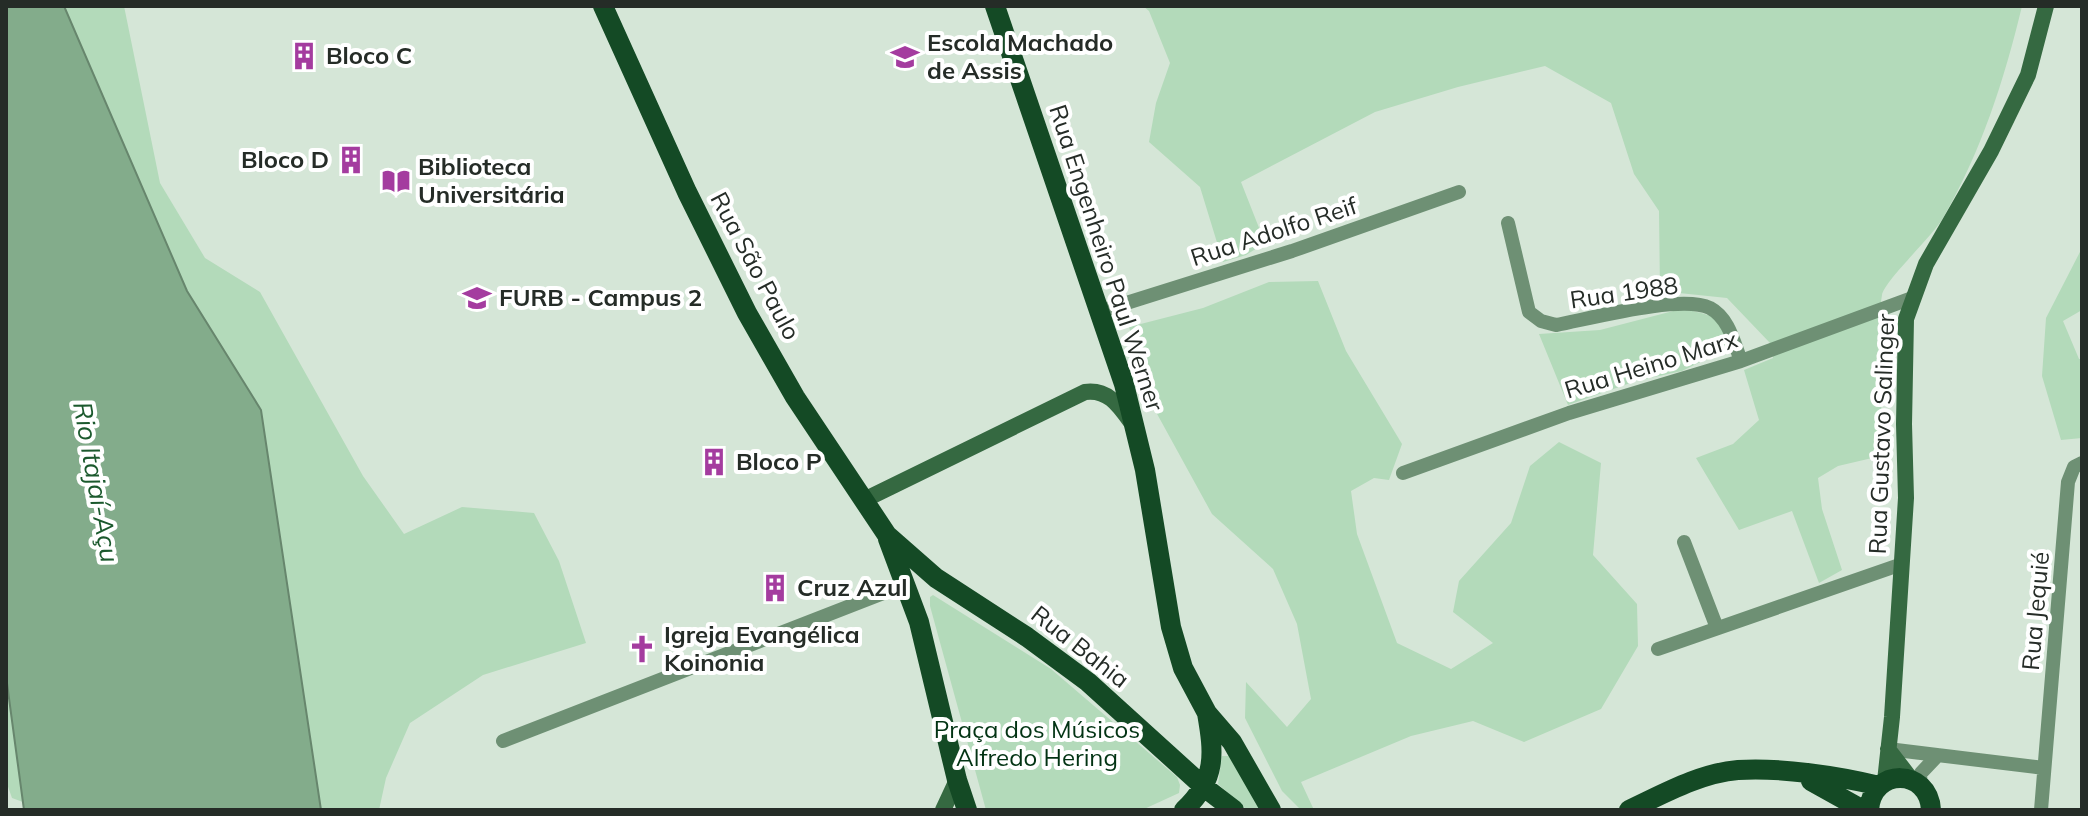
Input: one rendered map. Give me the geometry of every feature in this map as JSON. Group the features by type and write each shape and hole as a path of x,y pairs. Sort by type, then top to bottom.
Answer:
{"main road":[{"name":"Rua Engenheiro Paul Werner","path":"995,6 1101,311 1136,429 1171,627 1183,668 1207,713 1232,742 1271,810"},
{"name":"Rua São Paulo","path":"609,8 687,192 747,313 795,397 887,535"},
{"path":"887,535 919,622 967,810"},
{"name":"Rua Bahia","path":"887,535 936,578 1027,637 1088,682 1230,807"},
{"name":"Rua Engenheiro Paul Werner","path":"1204,787 1211,773 1213,743 1207,713"},
{"path":"1629,810 1685,784 1737,770 1882,784"},
{"path":"1792,773 1825,787 1863,810"},
{"path":"1869,810 1871,799 1882,784 1893,778 1915,782 1928,794 1931,810"},
{"path":"1184,810 1204,787"},
{"path":"1202,810 1230,807"}],"street":[{"name":"Rua Gustavo Salinger","path":"1882,784 1888,749 1902,564 1906,498 1905,334 1912,298 1926,264 1991,151 2028,75 2046,6"},
{"name":"Rua Adolfo Reif","path":"1101,311 1292,251 1459,192"},
{"name":"Rua 1988","path":"1508,223 1529,312 1541,321 1556,325 1676,304 1709,308 1728,327 1741,361"},
{"name":"Rua Heino Marx","path":"1403,473 1569,413 1741,361 1912,298"},
{"path":"864,500 1085,392 1096,391 1112,398 1136,429"},
{"name":"Rua Jequié","path":"2041,810 2068,482 2074,467 2082,463"},
{"path":"1684,542 1717,628"},
{"path":"1658,649 1902,564"},
{"path":"503,741 904,585"},
{"path":"1888,749 2044,768"},
{"path":"1888,749 1915,782 1938,755"},
{"path":"943,810 957,780"}],"green space":[{"path":"64,6 124,6 160,183 205,258 260,292 363,476 404,534 462,507 534,513 559,561 586,643 483,675 410,723 386,778 379,810 321,810 261,410 187,291"},
{"path":"1143,6 2022,6 1990,115 1957,193 1943,218 1891,279 1882,295 1878,354 1885,455 1838,466 1818,478 1822,509 1842,570 1819,583 1792,511 1739,530 1696,458 1733,444 1759,420 1744,370 1773,358 1770,343 1727,298 1660,291 1659,211 1634,174 1611,103 1545,66 1458,87 1375,112 1241,182 1265,243 1246,255 1223,262 1200,187 1149,142 1156,103 1170,63 1149,11"},
{"path":"2082,248 2082,310 2063,321 2079,359 2082,359 2082,438 2061,440 2042,376 2046,318"},
{"path":"1318,281 1346,351 1402,444 1389,480 1374,478 1351,491 1357,534 1397,643 1451,669 1493,643 1453,612 1459,581 1511,523 1530,466 1559,442 1601,463 1593,555 1637,604 1638,646 1601,709 1524,742 1473,721 1411,736 1301,782 1314,810 1301,810 1282,791 1245,718 1246,682 1287,727 1311,699 1297,624 1273,569 1212,514 1156,412 1129,327 1203,308 1269,282"},
{"path":"1681,309 1720,322 1735,345 1682,371 1636,381 1568,405 1539,334 1600,330"},
{"name":"Praça dos Músicos Alfredo Hering","path":"933,595 1051,669 1177,777 1179,793 1142,810 986,810 930,606"},
{"path":"6,676 23,802 12,798 6,781"},
{"path":"1222,756 1233,756 1264,810 1246,809 1218,784"}],"water":[{"name":"Rio Itajaí-Açu","path":"6,6 64,6 187,291 261,410 321,810 24,810 6,676"}],"place":[{"name":"Bloco C","path":"304,56"},
{"name":"Escola Machado de Assis","path":"905,57"},
{"name":"Bloco D","path":"351,160"},
{"name":"Biblioteca Universitária","path":"396,181"},
{"name":"FURB - Campus 2","path":"477,298"},
{"name":"Bloco P","path":"714,462"},
{"name":"Cruz Azul","path":"775,588"},
{"name":"Igreja Evangélica Koinonia","path":"642,649"}]}
